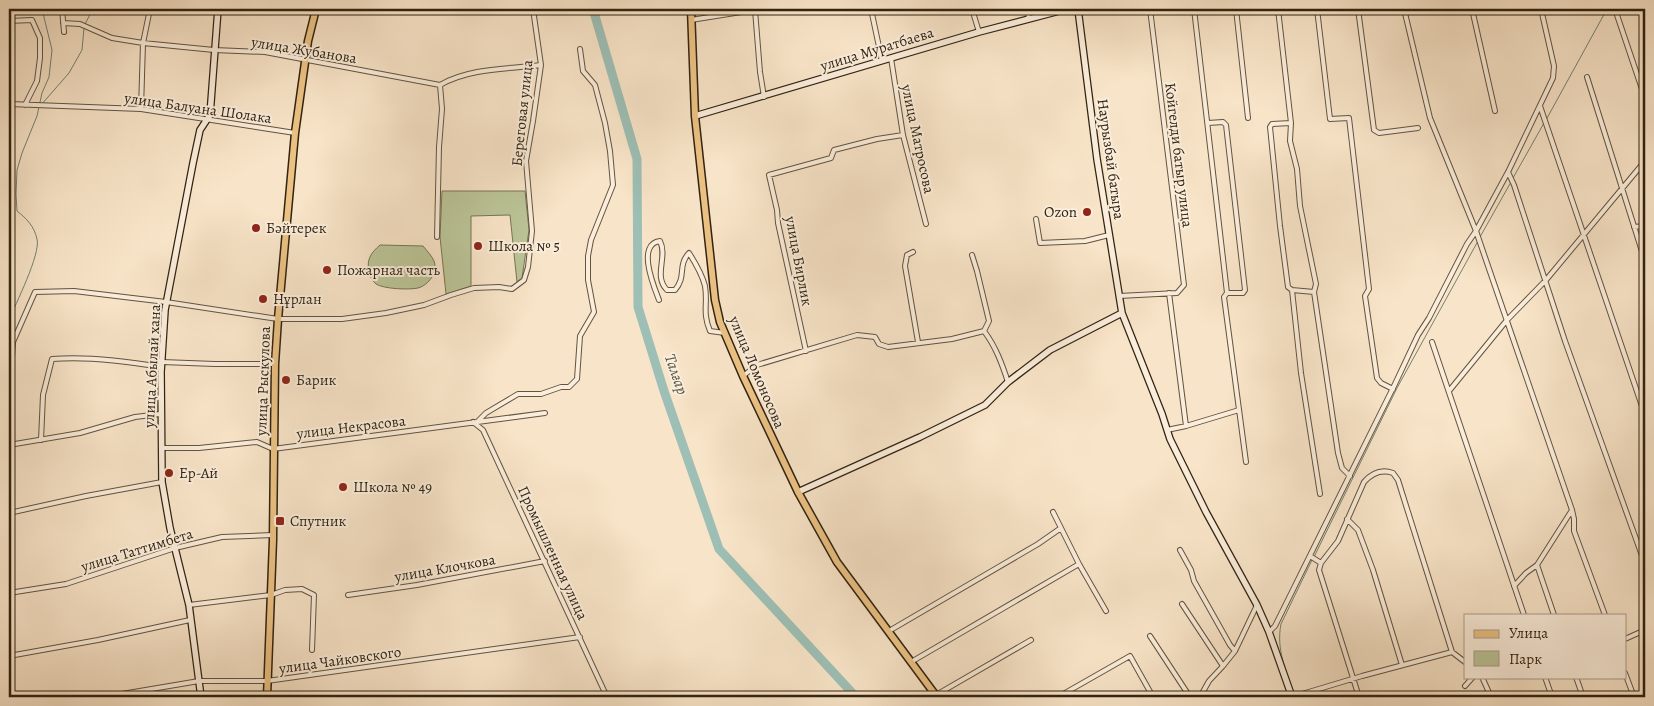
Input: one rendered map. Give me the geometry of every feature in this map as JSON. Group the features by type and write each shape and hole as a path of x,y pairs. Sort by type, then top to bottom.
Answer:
{"main road":[{"name":"улица Рыскулова","path":"268,697 273,535 275,364 278,319 294,133 305,60 316,9"},
{"name":"улица Ломоносова","path":"691,9 695,116 715,300 725,333 743,376 798,492 837,562 936,696"}],"street":[{"path":"62,9 64,32"},
{"path":"141,109 143,43 150,9"},
{"name":"улица Абылай хана","path":"201,697 189,605 162,482 160,414 166,302 194,154 200,130 210,115 218,9"},
{"name":"Береговая улица","path":"278,319 342,319 386,313 424,305 474,288 499,287 512,289 524,280 528,267 532,231 526,160 534,121 541,65 533,9"},
{"path":"691,20 757,9 760,72 764,96"},
{"path":"871,9 882,61"},
{"path":"972,9 979,32"},
{"path":"1027,9 1030,18"},
{"name":"улица Муратбаева","path":"695,116 979,32 1067,9"},
{"name":"Наурызбай батыра","path":"1078,9 1097,159 1122,313 1167,430 1206,512 1257,605 1296,696"},
{"name":"Койгелди батыр улица","path":"1150,9 1184,285 1177,293 1169,293"},
{"path":"1194,9 1227,293 1224,297 1246,462"},
{"path":"1236,9 1248,118"},
{"path":"1278,9 1291,122 1290,141 1297,169 1300,206 1316,284 1314,292 1338,453 1342,468 1350,476"},
{"path":"1317,9 1330,119 1349,118 1369,289 1365,296 1377,378 1381,383 1393,389"},
{"path":"1358,9 1374,130 1379,133 1418,128"},
{"path":"1404,9 1430,118 1480,242 1572,510 1574,531 1605,614"},
{"path":"1472,9 1495,111"},
{"path":"1269,632 1276,626 1312,558 1418,335 1508,172 1553,78 1554,66 1541,9"},
{"path":"1615,9 1645,98"},
{"path":"9,21 32,20 40,38 37,81 25,105"},
{"name":"улица Жубанова","path":"63,23 80,24 112,38 214,50 265,52 440,85"},
{"path":"476,422 486,413 518,394 541,394 561,387 569,387 577,379 580,336 594,312 588,280 590,240 613,185 605,123 595,85 583,71 580,49"},
{"name":"улица Матросова","path":"890,58 903,135 926,224"},
{"path":"437,237 439,147 442,109 440,85 461,76 541,65"},
{"path":"1587,77 1645,261"},
{"name":"улица Балуана Шолака","path":"9,104 141,109 294,133"},
{"path":"1540,106 1645,415"},
{"path":"1208,123 1223,122 1226,125 1245,290 1244,293 1227,293"},
{"path":"1291,122 1272,124 1270,127 1288,287 1292,290 1314,292"},
{"name":"улица Бирлик","path":"806,351 778,224 770,175 831,158 834,150 876,139 903,135"},
{"path":"1449,391 1507,320 1546,280 1645,161"},
{"path":"1508,172 1565,341 1645,564"},
{"path":"1036,219 1040,243 1085,241 1109,235"},
{"path":"1634,227 1645,226"},
{"path":"659,300 647,264 651,246 660,241 662,244 662,255 660,280 663,286 667,290 675,290 681,284 683,260 690,253 698,267 705,287 705,318 710,330 725,333"},
{"path":"913,252 907,255 905,266 918,342"},
{"path":"743,376 757,365 857,335 875,336 879,344 888,347 952,339 984,331 989,321 972,255"},
{"path":"1292,290 1301,373 1320,494"},
{"path":"9,400 13,342 35,292 74,291 166,302 278,319"},
{"path":"1119,296 1169,293 1186,426"},
{"path":"798,492 920,437 985,405 1008,382 1050,350 1122,313"},
{"path":"984,331 998,353 1008,382"},
{"path":"1432,342 1524,614"},
{"path":"41,440 43,395 52,359 75,358 162,364 275,364"},
{"path":"1167,430 1240,410"},
{"name":"улица Некрасова","path":"161,448 199,448 257,442 273,449 545,413"},
{"path":"9,445 80,434 135,417 160,414"},
{"name":"Промышленная улица","path":"476,422 483,430 607,697"},
{"path":"1359,697 1319,570 1321,563 1338,541 1364,482 1370,476 1386,470 1394,473 1398,480 1452,652 1464,661"},
{"path":"9,513 162,482"},
{"path":"1514,586 1526,573 1538,565 1572,510"},
{"path":"1053,512 1079,564 1106,611"},
{"path":"1347,519 1358,530 1402,665"},
{"path":"889,632 1061,528"},
{"name":"улица Таттимбета","path":"9,593 66,584 175,548 222,536 273,535"},
{"path":"1180,550 1191,570 1194,581 1230,645 1235,650"},
{"path":"1312,558 1321,563"},
{"name":"улица Клочкова","path":"348,595 417,585 545,561"},
{"path":"911,662 1079,564"},
{"path":"1538,565 1554,614"},
{"path":"189,605 271,596 285,590 302,589 314,595 312,650"},
{"path":"1182,604 1223,666"},
{"path":"1200,697 1209,681 1235,650 1257,605"},
{"path":"9,656 98,640 190,620"},
{"path":"1626,639 1645,630"},
{"path":"1150,636 1190,697"},
{"name":"улица Чайковского","path":"104,697 198,681 268,681 580,637"},
{"path":"936,696 1031,640"},
{"path":"1296,696 1353,678 1452,652"},
{"path":"1058,697 1130,656 1153,697"},
{"path":"1626,676 1634,697"},
{"path":"1465,686 1472,678"},
{"path":"1482,678 1491,697"},
{"path":"1545,678 1552,697"},
{"path":"1576,678 1583,697"}],"green space":[{"path":"442,191 525,191 529,230 522,278 517,282 510,215 471,216 471,286 446,294 440,237"},
{"path":"380,245 423,246 434,261 435,269 432,278 426,284 414,289 390,288 376,284 371,277 368,263 372,253"}],"waterway":[{"path":"9,320 22,292 37,246 36,234 27,220 17,211 16,194 17,170 49,77 52,50 42,9"},
{"path":"85,24 93,9"},
{"name":"Талғар","path":"593,9 637,159 638,307 664,391 719,549 856,697"},
{"path":"1546,120 1607,9"},
{"path":"41,105 69,73 82,50 84,28"},
{"path":"1513,178 1544,123"},
{"path":"1480,237 1511,182"},
{"path":"1314,557 1397,388 1478,241"},
{"path":"1294,694 1281,651 1281,624 1312,560"}],"place":[{"name":"Ozon","path":"1087,212"},
{"name":"Бәйтерек","path":"256,228"},
{"name":"Школа № 5","path":"478,246"},
{"name":"Пожарная часть","path":"327,270"},
{"name":"Нұрлан","path":"263,299"},
{"name":"Барик","path":"286,380"},
{"name":"Ер-Ай","path":"169,473"},
{"name":"Школа № 49","path":"343,487"},
{"name":"Спутник","path":"280,521"}]}
